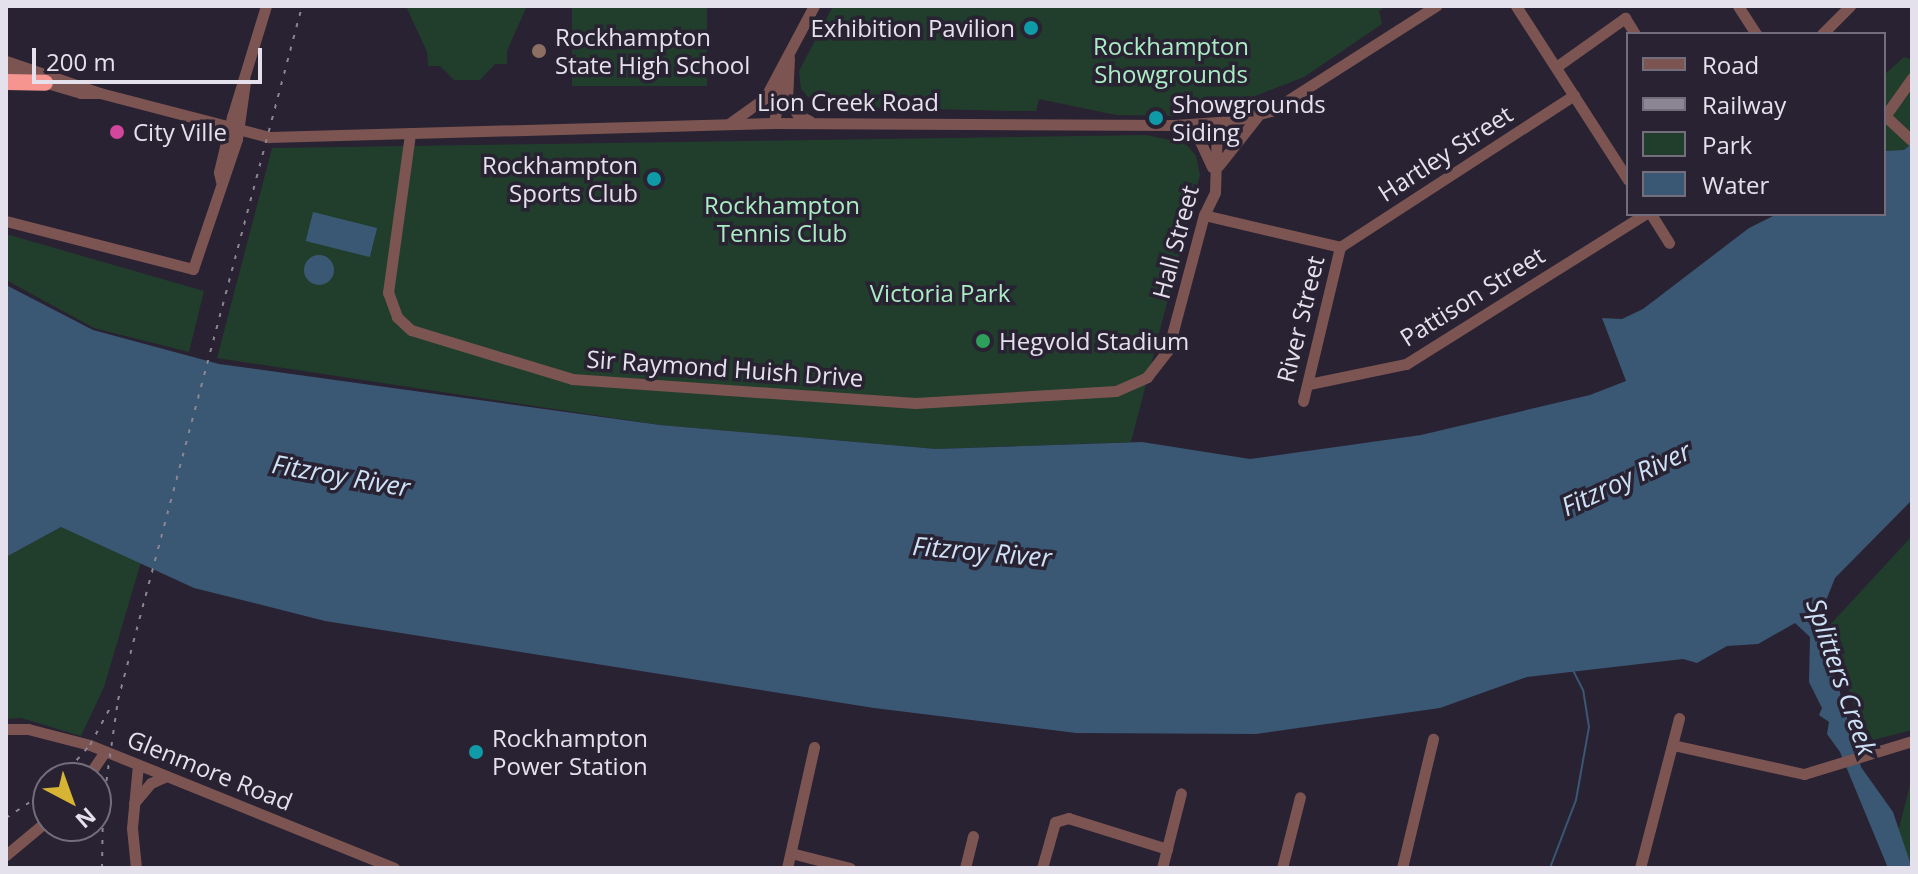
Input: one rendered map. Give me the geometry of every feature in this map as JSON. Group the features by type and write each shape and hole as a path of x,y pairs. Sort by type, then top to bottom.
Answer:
{"highway":[{"path":"6,82 45,83"}],"street":[{"path":"6,221 188,270 201,255 221,181 219,172 234,129 266,6"},
{"path":"725,125 761,103 814,6"},
{"name":"Lion Creek Road","path":"100,93 269,137 774,123 1217,123 1257,116 1434,6"},
{"path":"1516,6 1626,177"},
{"path":"1738,6 1755,32"},
{"path":"1824,32 1850,6"},
{"path":"1556,67 1625,18 1634,32"},
{"path":"774,123 789,53"},
{"path":"789,53 787,100 798,115 817,124"},
{"path":"6,61 100,93"},
{"path":"6,71 45,83 100,93"},
{"path":"1886,115 1912,78"},
{"name":"Hartley Street","path":"1340,247 1574,95"},
{"path":"1214,174 1257,116"},
{"path":"1886,117 1911,140"},
{"name":"Hall Street","path":"1156,367 1168,350 1204,215 1215,192 1217,123"},
{"path":"1174,125 1199,139 1214,174"},
{"name":"Sir Raymond Huish Drive","path":"407,134 388,292 405,326 572,379 915,403 1116,391 1156,367"},
{"path":"1204,215 1340,247"},
{"name":"Pattison Street","path":"1309,384 1406,364 1642,216"},
{"path":"1652,216 1669,243"},
{"name":"River Street","path":"1303,401 1340,247"},
{"path":"1640,868 1679,718"},
{"name":"Glenmore Road","path":"6,729 39,731 105,751 394,868"},
{"path":"1402,868 1433,739"},
{"path":"1673,745 1793,774 1825,770 1912,741"},
{"path":"787,868 814,747"},
{"path":"98,762 105,751"},
{"path":"136,868 134,803 138,765"},
{"path":"134,803 151,783 167,776"},
{"path":"1162,868 1181,793"},
{"path":"1282,868 1300,797"},
{"path":"1042,868 1055,822 1068,818 1167,849"},
{"path":"6,855 32,833"},
{"path":"965,868 973,836"},
{"path":"791,853 850,868"}],"green space":[{"path":"406,6 526,8 507,51 507,64 495,64 480,80 454,80 440,66 428,66 427,52"},
{"name":"Rockhampton Showgrounds","path":"833,6 1386,6 1379,11 1382,24 1304,77 1229,106 1172,116 1116,115 1039,99 1036,111 1011,111 856,107 808,97 801,89 799,71"},
{"path":"572,7 707,7 707,86 572,86"},
{"path":"1904,57 1912,60 1912,143 1904,150 1886,151 1886,73"},
{"name":"Victoria Park","path":"1146,135 1185,143 1196,156 1200,175 1131,442 936,449 660,425 217,358 272,148"},
{"path":"6,234 204,291 189,352 94,328 6,280"},
{"path":"61,527 141,562 104,687 81,736 21,718 6,719 6,557"},
{"path":"1912,536 1912,730 1873,740 1853,703 1828,627"},
{"path":"1912,777 1912,868 1889,868"}],"water":[{"name":"Fitzroy River","path":"1912,143 1912,500 1835,578 1819,618 1861,767 1893,812 1912,868 1888,868 1840,752 1827,734 1829,722 1819,715 1822,708 1809,682 1810,637 1795,623 1758,644 1727,646 1697,663 1683,659 1527,677 1440,708 1256,734 1076,733 874,708 325,621 194,588 61,527 6,557 6,285 93,330 219,364 660,425 936,449 1142,442 1250,459 1421,435 1590,395 1626,381 1602,318 1622,319 1643,309 1749,228 1773,216 1886,216 1886,151 1904,150"},
{"path":"313,212 377,228 370,257 306,241"},
{"path":"319,255 330,259 334,270 330,281 319,285 308,281 304,270 308,259"}],"waterway":[{"path":"1550,868 1576,800 1589,727 1583,690 1573,670"}],"railway":[{"path":"102,868 103,805 118,700 302,6"},
{"path":"75,762 90,745 110,708"},
{"path":"6,818 32,801"}],"place":[{"name":"Exhibition Pavilion","path":"1031,28"},
{"name":"Rockhampton State High School","path":"539,51"},
{"name":"Showgrounds Siding","path":"1156,118"},
{"name":"City Ville","path":"117,132"},
{"name":"Rockhampton Sports Club","path":"654,179"},
{"name":"Hegvold Stadium","path":"983,341"},
{"name":"Rockhampton Power Station","path":"476,752"}],"park label":[{"name":"Rockhampton Tennis Club","path":"782,219"}],"water label":[{"name":"Splitters Creek","path":"1841,677"}]}
